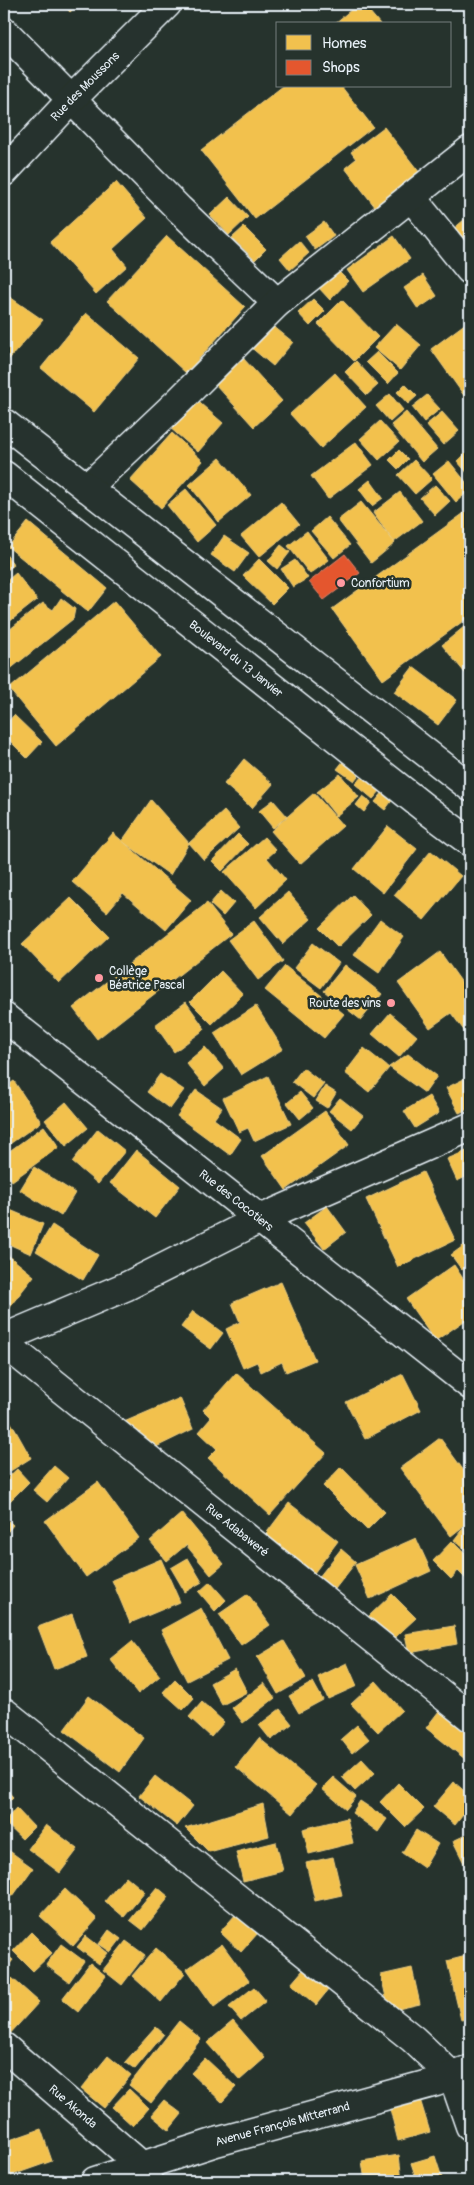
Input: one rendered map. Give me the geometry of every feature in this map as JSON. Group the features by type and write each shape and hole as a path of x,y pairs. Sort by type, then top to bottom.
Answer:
{"main road":[{"name":"Rue des Moussons","path":"4,172 71,100 167,4"},
{"path":"4,31 179,209 277,303"},
{"path":"87,488 180,400 277,303 470,150"},
{"path":"411,197 470,270"},
{"path":"4,423 470,787"},
{"name":"Boulevard du 13 Janvier","path":"4,475 470,842"},
{"name":"Rue des Cocotiers","path":"4,1016 470,1385"},
{"path":"4,1338 127,1286 260,1219 470,1126"},
{"name":"Rue Adabaweré","path":"4,1343 470,1717"},
{"path":"4,1712 413,2039 461,2073 470,2126"},
{"name":"Rue Akonda","path":"4,2047 145,2174"},
{"name":"Avenue François Mitterrand","path":"95,2181 145,2174 216,2142 461,2073"}],"building: Homes":[{"path":"63,4 79,4 70,12"},
{"path":"358,4 363,4 378,22 336,22"},
{"path":"373,4 388,4 379,11"},
{"path":"280,88 343,88 373,127 255,219 201,150"},
{"path":"384,127 420,173 376,208 345,168 356,159 351,152"},
{"path":"116,182 147,218 113,249 127,266 96,294 50,242"},
{"path":"229,197 248,217 229,235 210,215"},
{"path":"470,215 470,253 452,230"},
{"path":"324,222 334,236 315,250 305,236"},
{"path":"244,227 266,249 255,260 232,238"},
{"path":"167,236 245,307 186,373 107,301"},
{"path":"394,236 410,259 363,292 347,270"},
{"path":"299,241 309,253 290,270 280,258"},
{"path":"336,269 348,281 330,300 318,287"},
{"path":"423,275 437,296 418,309 404,288"},
{"path":"4,293 43,320 4,365"},
{"path":"313,299 325,311 310,326 298,313"},
{"path":"342,300 378,337 354,361 318,324"},
{"path":"86,313 139,358 94,412 41,368"},
{"path":"268,322 293,342 273,366 248,345"},
{"path":"466,323 470,329 470,404 431,349"},
{"path":"396,324 421,345 400,370 374,348"},
{"path":"377,352 398,373 388,384 366,362"},
{"path":"243,358 282,401 254,427 215,384"},
{"path":"356,361 378,385 367,395 345,372"},
{"path":"335,373 366,407 321,448 290,414"},
{"path":"405,384 417,396 408,404 397,392"},
{"path":"390,394 403,410 390,422 376,406"},
{"path":"427,395 440,409 424,422 412,407"},
{"path":"194,398 223,423 198,452 169,427"},
{"path":"406,412 437,449 422,462 391,425"},
{"path":"442,412 459,431 443,445 426,425"},
{"path":"380,421 399,442 379,460 360,439"},
{"path":"172,433 203,461 161,508 130,480"},
{"path":"356,442 373,465 328,499 311,476"},
{"path":"470,449 470,476 457,461"},
{"path":"399,450 408,459 398,469 389,460"},
{"path":"220,458 251,495 219,522 189,485"},
{"path":"414,460 432,479 415,494 398,475"},
{"path":"449,461 470,487 470,490 456,502 433,474"},
{"path":"370,480 383,498 372,506 359,489"},
{"path":"435,485 450,501 435,515 420,498"},
{"path":"186,489 216,525 197,542 167,505"},
{"path":"400,492 422,521 394,542 373,513"},
{"path":"281,502 299,524 259,557 241,536"},
{"path":"361,502 395,543 371,563 338,520"},
{"path":"467,511 470,516 470,616 383,680 332,609"},
{"path":"327,517 350,545 334,558 311,531"},
{"path":"28,522 107,588 88,612 8,547"},
{"path":"307,531 329,560 310,574 288,546"},
{"path":"224,536 249,553 235,572 211,555"},
{"path":"281,545 290,552 277,569 268,561"},
{"path":"4,552 14,565 4,572"},
{"path":"259,559 288,588 272,604 243,576"},
{"path":"295,560 308,578 293,587 281,569"},
{"path":"16,573 37,600 4,626 4,583"},
{"path":"61,598 75,609 73,619 4,674 4,634 43,603 53,610"},
{"path":"114,601 161,657 56,746 9,689"},
{"path":"470,622 470,679 442,645"},
{"path":"413,667 457,700 438,725 394,692"},
{"path":"14,715 42,742 27,758 4,735 4,726"},
{"path":"244,759 273,784 252,808 224,784"},
{"path":"345,759 361,772 354,781 337,769"},
{"path":"365,773 382,789 373,799 355,784"},
{"path":"340,774 359,797 336,816 317,792"},
{"path":"384,791 393,799 385,810 375,802"},
{"path":"314,793 343,826 300,864 271,831"},
{"path":"363,796 371,802 364,812 356,805"},
{"path":"151,800 189,843 170,875 122,841"},
{"path":"273,800 287,816 273,828 259,811"},
{"path":"224,811 239,828 204,860 189,843"},
{"path":"388,826 417,849 383,893 354,869"},
{"path":"113,833 191,900 166,930 123,893 107,912 72,882"},
{"path":"238,834 248,844 222,871 212,861"},
{"path":"264,837 276,850 267,858 286,880 256,908 224,872"},
{"path":"431,851 461,876 424,920 394,895"},
{"path":"221,891 234,903 223,916 210,904"},
{"path":"288,892 311,919 283,944 260,917"},
{"path":"353,895 371,915 338,947 319,928"},
{"path":"71,898 109,936 59,983 22,944"},
{"path":"207,903 231,934 97,1039 73,1008"},
{"path":"380,919 404,937 379,973 354,955"},
{"path":"254,921 283,961 258,980 228,940"},
{"path":"313,943 339,963 321,988 294,968"},
{"path":"440,952 470,994 470,1031 466,1033 451,1013 430,1028 398,983"},
{"path":"470,958 470,975 463,970"},
{"path":"345,965 382,994 361,1020 324,991"},
{"path":"285,966 344,1014 324,1038 265,990"},
{"path":"221,971 243,994 212,1024 190,1002"},
{"path":"186,1002 205,1029 174,1052 155,1025"},
{"path":"256,1006 283,1049 241,1075 214,1033"},
{"path":"390,1013 417,1036 399,1057 372,1034"},
{"path":"205,1047 224,1069 205,1086 186,1063"},
{"path":"364,1048 389,1068 369,1092 345,1073"},
{"path":"408,1054 437,1076 425,1093 389,1067"},
{"path":"303,1068 324,1084 313,1098 292,1082"},
{"path":"160,1074 184,1090 170,1109 147,1092"},
{"path":"268,1076 291,1124 254,1141 248,1128 239,1132 223,1098"},
{"path":"470,1076 470,1108 459,1113 446,1088"},
{"path":"14,1081 41,1122 4,1148 4,1088"},
{"path":"325,1086 336,1093 327,1108 316,1101"},
{"path":"196,1090 222,1108 214,1119 241,1139 230,1155 177,1116"},
{"path":"300,1092 313,1108 300,1119 287,1103"},
{"path":"429,1096 439,1113 415,1128 404,1111"},
{"path":"340,1098 363,1116 352,1129 329,1111"},
{"path":"66,1102 88,1128 66,1146 45,1120"},
{"path":"325,1111 349,1145 286,1190 262,1156"},
{"path":"44,1126 59,1147 12,1181 4,1169 4,1155"},
{"path":"98,1129 125,1151 98,1184 72,1162"},
{"path":"136,1150 180,1186 155,1218 110,1183"},
{"path":"469,1150 470,1175 457,1181 447,1159"},
{"path":"34,1167 75,1193 61,1216 20,1190"},
{"path":"423,1172 455,1240 398,1267 366,1199"},
{"path":"327,1206 346,1232 324,1249 304,1223"},
{"path":"10,1210 43,1224 31,1254 4,1242 4,1225"},
{"path":"52,1225 98,1255 83,1280 36,1251"},
{"path":"470,1241 470,1264 462,1270 451,1255"},
{"path":"4,1252 34,1276 4,1314"},
{"path":"454,1265 470,1289 470,1317 435,1341 406,1299"},
{"path":"281,1282 315,1360 286,1372 282,1362 261,1372 257,1362 243,1368 226,1329 240,1322 232,1303"},
{"path":"193,1311 223,1333 211,1349 181,1327"},
{"path":"236,1373 326,1453 270,1515 208,1458 217,1449 199,1432 211,1418 203,1410"},
{"path":"403,1374 421,1410 365,1439 346,1402"},
{"path":"180,1398 193,1429 152,1449 124,1422"},
{"path":"4,1410 31,1458 4,1475"},
{"path":"440,1438 470,1479 470,1521 451,1536 400,1468"},
{"path":"54,1466 68,1478 47,1502 33,1490"},
{"path":"341,1467 385,1512 367,1530 323,1486"},
{"path":"17,1469 29,1482 5,1506 4,1481"},
{"path":"98,1482 139,1538 86,1577 45,1521"},
{"path":"289,1503 338,1541 314,1573 265,1535"},
{"path":"182,1513 224,1564 211,1575 186,1545 167,1561 150,1541"},
{"path":"4,1517 13,1525 4,1536"},
{"path":"464,1527 470,1532 470,1553 454,1540"},
{"path":"416,1538 431,1571 370,1599 355,1565"},
{"path":"452,1541 470,1559 470,1583 458,1571 451,1579 433,1561"},
{"path":"341,1549 356,1562 335,1589 319,1577"},
{"path":"188,1558 202,1582 185,1592 171,1568"},
{"path":"161,1559 180,1602 130,1623 112,1580"},
{"path":"210,1582 226,1600 215,1611 199,1592"},
{"path":"248,1594 270,1625 241,1645 219,1614"},
{"path":"392,1594 416,1618 391,1641 368,1617"},
{"path":"201,1608 228,1660 187,1681 161,1630"},
{"path":"72,1614 87,1657 54,1669 38,1627"},
{"path":"454,1626 457,1644 409,1653 405,1634"},
{"path":"132,1641 160,1676 138,1694 110,1659"},
{"path":"284,1641 306,1678 278,1694 257,1657"},
{"path":"347,1663 357,1686 328,1699 318,1677"},
{"path":"235,1669 247,1692 222,1705 210,1683"},
{"path":"175,1679 194,1698 183,1710 163,1692"},
{"path":"376,1681 402,1710 378,1732 351,1704"},
{"path":"313,1682 323,1700 299,1713 289,1696"},
{"path":"264,1683 275,1698 243,1723 232,1708"},
{"path":"89,1696 144,1738 120,1772 64,1730"},
{"path":"202,1702 224,1722 211,1737 189,1717"},
{"path":"280,1709 292,1724 271,1740 259,1725"},
{"path":"439,1711 470,1736 470,1763 426,1728"},
{"path":"357,1725 369,1739 352,1753 341,1739"},
{"path":"259,1738 316,1785 292,1814 236,1767"},
{"path":"362,1759 375,1773 355,1791 342,1777"},
{"path":"155,1776 193,1806 177,1826 139,1796"},
{"path":"333,1777 356,1797 346,1809 322,1789"},
{"path":"454,1782 470,1796 470,1806 455,1825 433,1807"},
{"path":"398,1783 424,1809 405,1827 380,1802"},
{"path":"4,1787 13,1797 4,1806"},
{"path":"360,1801 387,1819 378,1832 352,1813"},
{"path":"263,1804 269,1836 209,1852 185,1828"},
{"path":"16,1808 34,1827 22,1839 4,1822"},
{"path":"347,1818 353,1843 309,1854 303,1829"},
{"path":"46,1825 78,1849 60,1873 28,1849"},
{"path":"416,1830 438,1844 424,1868 402,1853"},
{"path":"470,1833 470,1870 468,1871 453,1841"},
{"path":"276,1842 283,1871 243,1881 236,1852"},
{"path":"4,1847 33,1868 13,1896 4,1890"},
{"path":"333,1857 342,1895 315,1901 306,1863"},
{"path":"126,1876 145,1892 124,1917 105,1901"},
{"path":"157,1887 169,1897 143,1930 130,1920"},
{"path":"65,1889 97,1919 73,1946 40,1916"},
{"path":"237,1913 258,1933 241,1952 220,1932"},
{"path":"109,1930 121,1939 111,1952 99,1944"},
{"path":"31,1932 52,1953 33,1971 13,1951"},
{"path":"86,1936 108,1953 99,1964 77,1947"},
{"path":"126,1941 145,1955 122,1985 103,1970"},
{"path":"61,1944 84,1961 69,1982 46,1965"},
{"path":"222,1944 249,1981 214,2007 187,1969"},
{"path":"156,1948 185,1973 161,2002 132,1976"},
{"path":"4,1953 13,1960 4,1971"},
{"path":"470,1955 470,2018 461,2020 447,1961"},
{"path":"90,1963 106,1976 78,2012 62,1999"},
{"path":"309,1963 333,1984 316,2005 291,1984"},
{"path":"412,1968 420,2004 389,2011 381,1975"},
{"path":"12,1978 39,2002 7,2037 4,2033 4,1987"},
{"path":"254,1987 266,2001 241,2021 229,2007"},
{"path":"179,2021 201,2039 151,2103 129,2085"},
{"path":"233,2021 265,2058 240,2080 207,2043"},
{"path":"156,2027 164,2034 135,2069 125,2062"},
{"path":"108,2056 131,2075 104,2108 81,2089"},
{"path":"205,2058 236,2087 222,2102 191,2073"},
{"path":"129,2089 149,2108 133,2126 112,2107"},
{"path":"419,2096 430,2132 398,2141 389,2105"},
{"path":"164,2100 182,2114 169,2130 151,2115"},
{"path":"41,2129 52,2161 4,2178 4,2142"},
{"path":"399,2155 402,2181 365,2181 362,2161"},
{"path":"435,2156 443,2181 417,2181 411,2163"}],"building: Shops":[{"path":"345,554 360,573 324,600 309,582"}],"place":[{"name":"Confortium","path":"341,583"},
{"name":"Collège Béatrice Pascal","path":"99,978"},
{"name":"Route des vins","path":"391,1003"}]}
